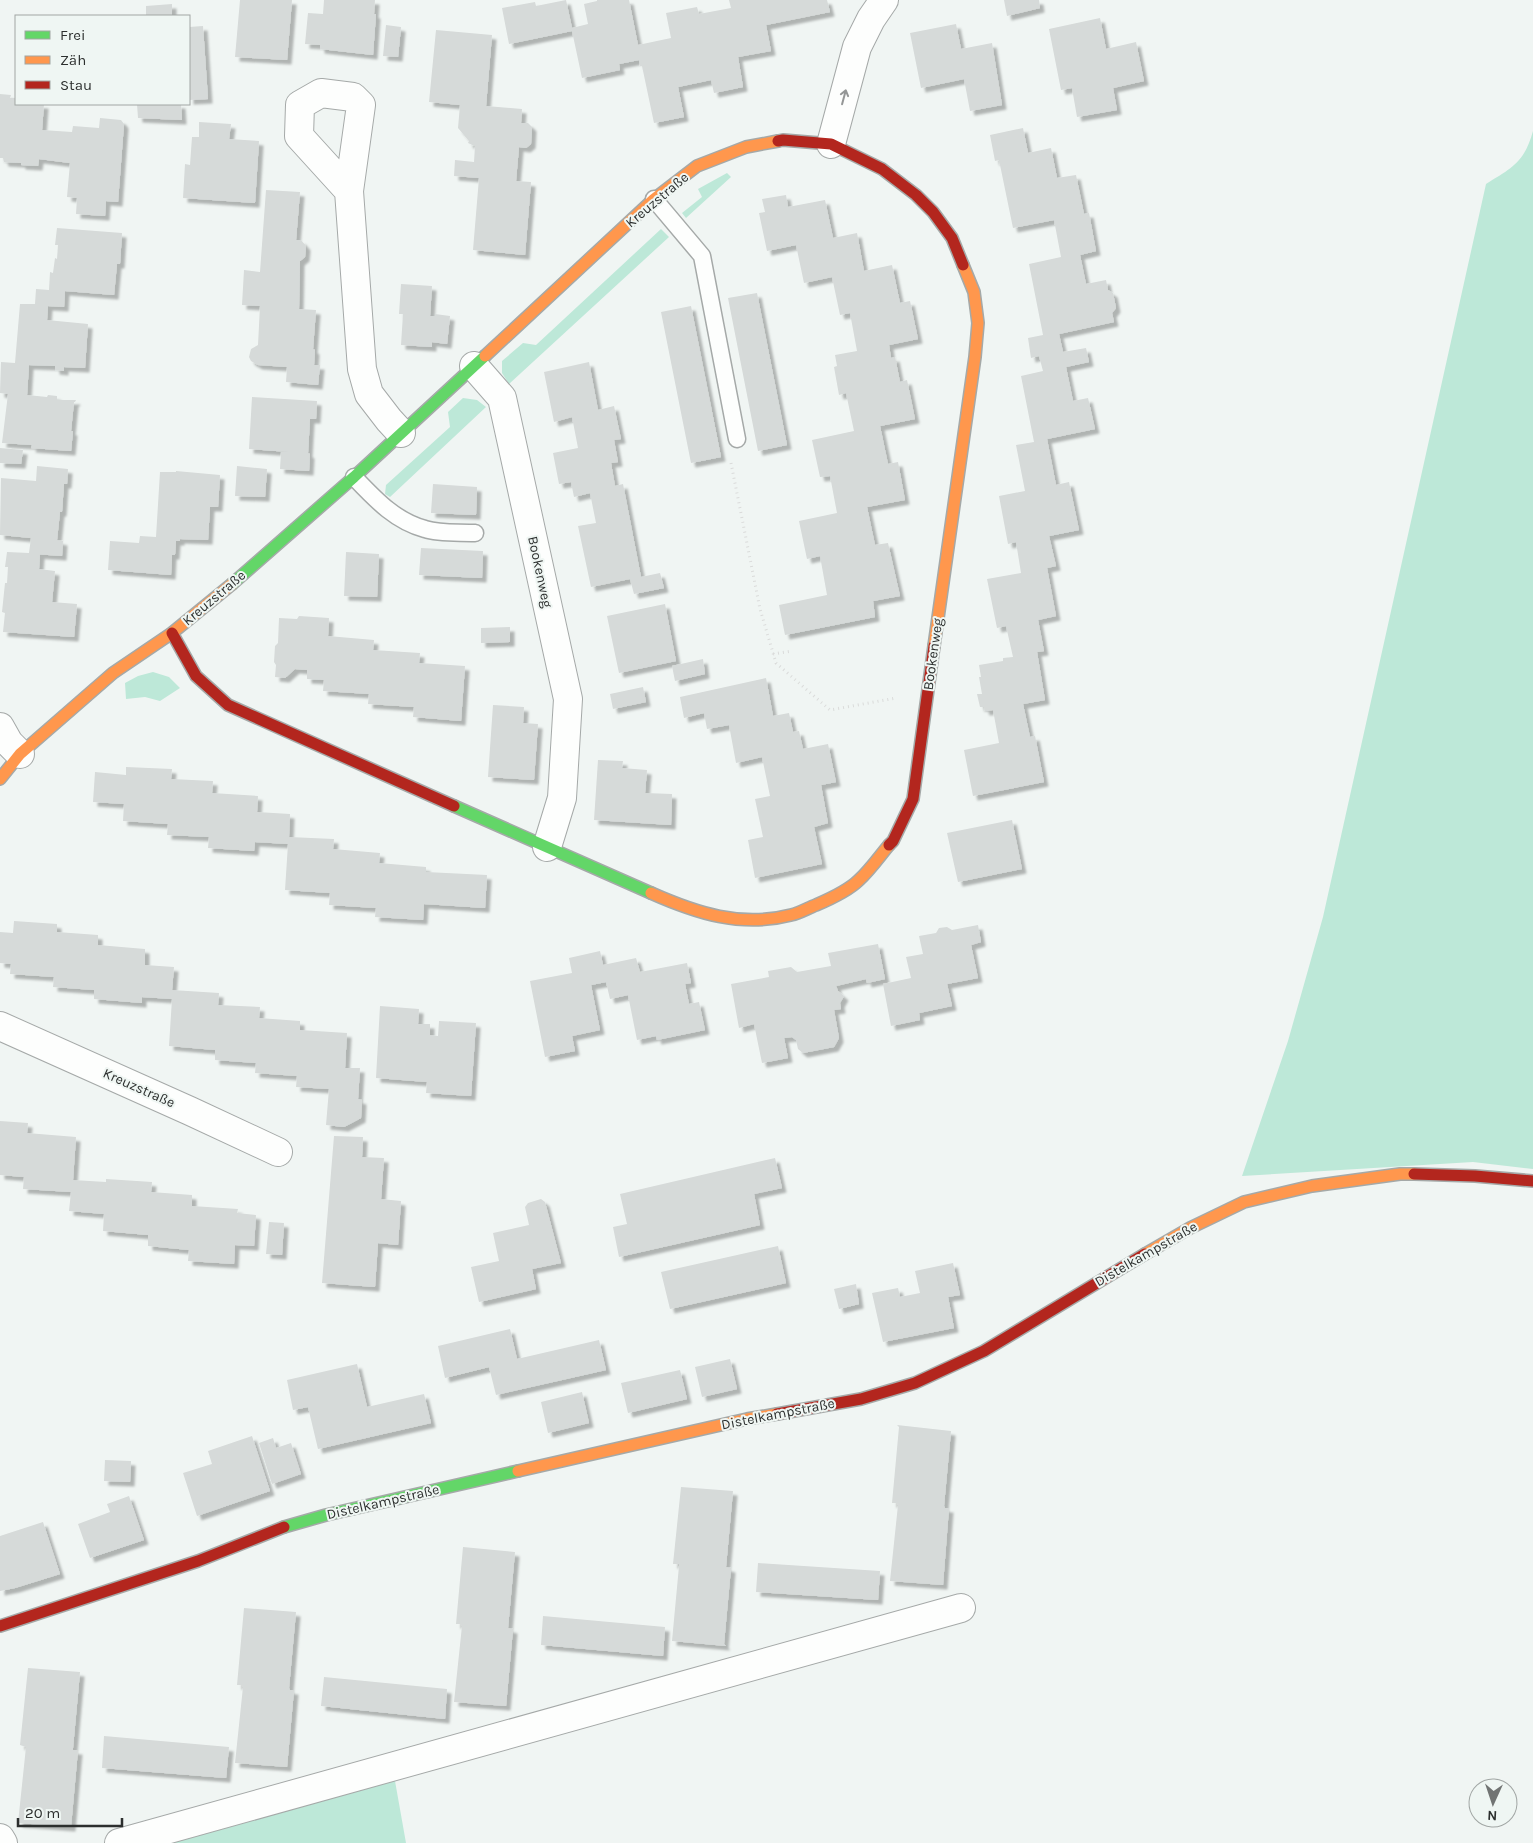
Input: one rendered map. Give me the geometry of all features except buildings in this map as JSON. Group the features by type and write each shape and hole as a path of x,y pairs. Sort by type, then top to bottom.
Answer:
{"street":[{"path":"831,144 857,47 871,19 884,0"},
{"name":"Kreuzstraße","path":"0,779 20,754 113,673 172,633 214,600 354,477 654,199 697,166 746,146 783,140 831,144"},
{"name":"Bookenweg","path":"172,633 196,676 228,705 673,903 703,913 735,920 764,919 792,915 827,900 858,881 894,841 912,798 976,357 978,323 974,292 952,238 933,212 890,174 831,144"},
{"path":"349,191 362,369 370,394 389,420 402,433"},
{"name":"Bookenweg","path":"474,366 502,398 568,699 562,798 547,847"},
{"path":"0,727 9,743 20,754"},
{"name":"Kreuzstraße","path":"0,1026 278,1152"},
{"name":"Distelkampstraße","path":"0,1626 198,1561 282,1528 326,1515 747,1419 861,1399 914,1383 984,1351 1078,1293 1190,1228 1244,1202 1312,1186 1400,1174 1475,1176 1533,1182"},
{"path":"119,1843 961,1608"},
{"path":"0,1838 3,1843"}],"lane":[{"path":"654,199 702,256 737,439"},
{"path":"354,477 384,508 405,522 426,530 475,533"}],"path":[{"path":"737,439 730,456 760,609 776,663 830,710 928,692"},
{"path":"773,654 792,651"}],"green space":[{"path":"1533,131 1533,1169 1473,1162 1242,1176 1288,1041 1323,917 1486,184 1516,164 1526,151"},
{"path":"727,173 731,177 686,218 682,213 702,197 698,189"},
{"path":"661,229 669,237 509,384 502,373 502,361 523,343 536,345"},
{"path":"463,398 477,400 486,407 390,497 385,494 386,485 450,427 448,412"},
{"path":"153,672 169,677 180,688 160,701 145,697 126,699 125,683 138,676"},
{"path":"395,1781 406,1843 172,1843"}],"traffic: fast":[{"path":"232,584 354,477 485,356"},
{"path":"454,806 651,893"},
{"path":"284,1527 326,1515 518,1471"}],"traffic: slow":[{"path":"485,356 654,199 697,166 746,147 778,141"},
{"path":"934,646 975,357 978,323 974,292 963,265"},
{"path":"0,779 20,754 113,673 172,633 232,584"},
{"path":"651,893 685,907 719,916 754,920 772,919 801,912 850,888 867,872 889,845"},
{"path":"1145,1254 1190,1228 1244,1202 1312,1186 1400,1174 1414,1174"},
{"path":"518,1471 747,1419 777,1414"}],"traffic: jam":[{"path":"778,141 831,144 882,169 916,195 933,212 952,238 963,265"},
{"path":"172,633 196,676 228,705 454,806"},
{"path":"889,845 893,841 913,799 934,646"},
{"path":"1414,1174 1475,1176 1533,1181"},
{"path":"777,1414 861,1399 915,1383 984,1351 1145,1254"},
{"path":"0,1626 198,1561 284,1527"}]}
